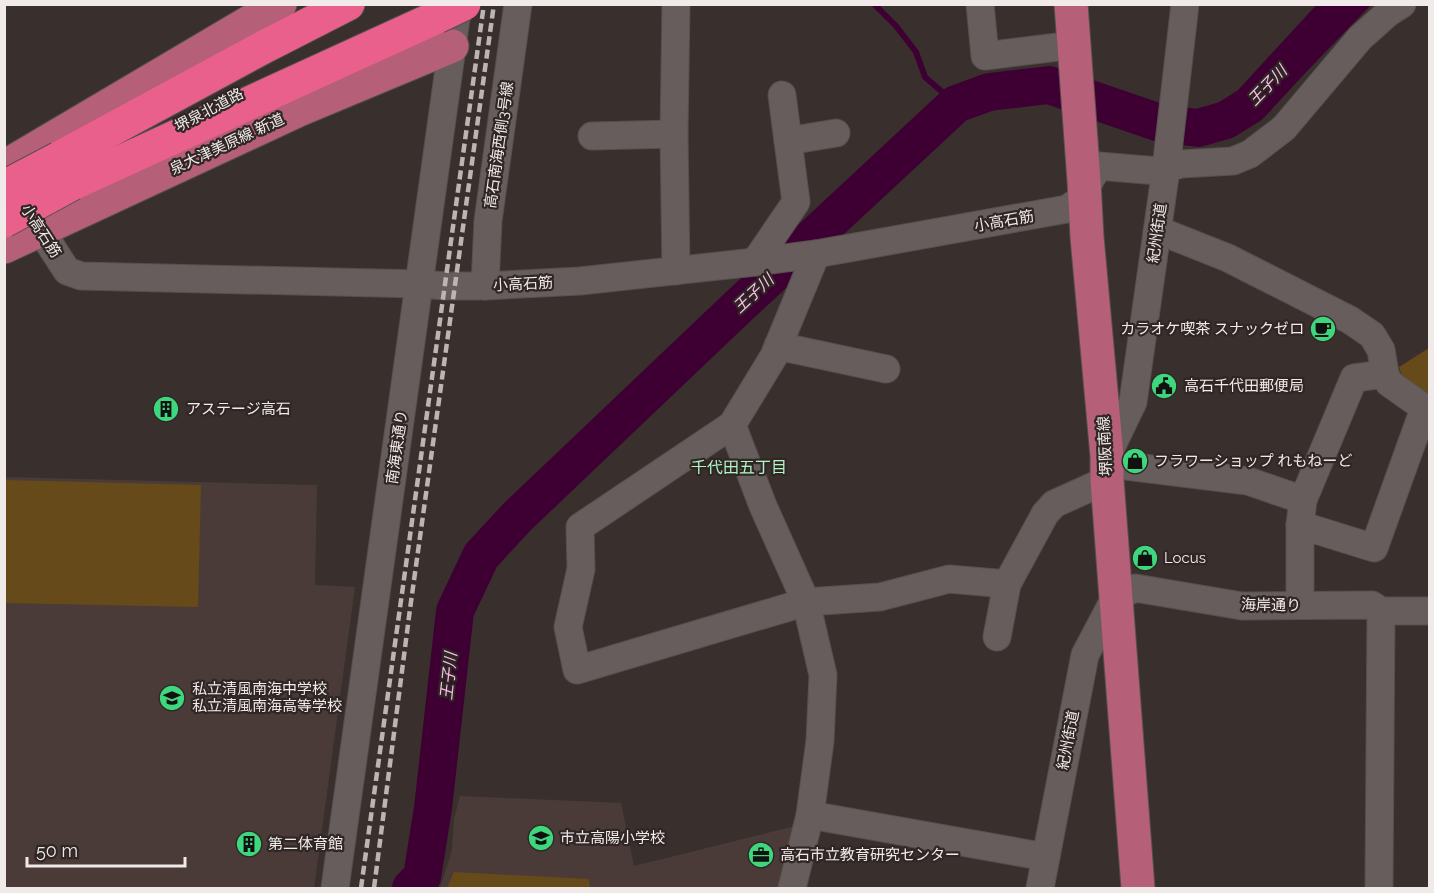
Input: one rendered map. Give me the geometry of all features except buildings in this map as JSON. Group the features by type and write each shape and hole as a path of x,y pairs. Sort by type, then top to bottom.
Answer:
{"highway":[{"path":"65,171 315,4"},
{"name":"堺泉北道路","path":"4,220 65,171 262,48 348,4"},
{"name":"堺泉北道路","path":"4,188 65,171 274,75 415,4"},
{"path":"65,171 464,4"}],"main road":[{"path":"4,167 280,4"},
{"name":"堺阪南線","path":"1071,4 1084,197 1113,467 1115,598 1138,888"},
{"name":"泉大津美原線 新道","path":"4,247 301,109 452,46"}],"street":[{"name":"南海東通り","path":"335,888 458,4"},
{"name":"高石南海西側3号線","path":"485,286 488,221 518,4"},
{"path":"675,271 676,4"},
{"path":"980,4 985,56 1075,57"},
{"name":"紀州街道","path":"1113,467 1133,402 1174,105 1185,4"},
{"path":"1084,197 1090,180 1099,166 1158,171 1167,158 1181,164 1233,161 1250,154 1284,128 1360,38 1388,13 1402,4"},
{"path":"755,262 796,202 782,95"},
{"path":"788,141 836,133"},
{"path":"592,136 674,134"},
{"name":"小高石筋","path":"4,175 68,272 81,276 446,286 580,281 816,254 1067,209 1084,197"},
{"path":"997,637 1007,584 1045,514 1054,504 1113,467 1248,481 1301,512 1374,548 1427,410 1389,383 1381,350 1372,335 1350,320 1228,258 1165,232 1157,232"},
{"path":"816,254 774,356 732,425 580,527 581,569 568,627 578,670 806,602 880,597 949,579 1007,584"},
{"path":"778,345 886,369"},
{"path":"1299,605 1301,512 1354,378 1385,374"},
{"path":"732,425 763,506 806,602 823,675 820,741 810,815 792,888"},
{"name":"海岸通り","path":"1115,598 1135,588 1242,606 1372,605 1381,611 1430,611"},
{"name":"紀州街道","path":"1040,888 1085,655 1115,598"},
{"path":"1379,888 1381,611"},
{"path":"810,815 1046,856"}],"shaded area":[{"path":"1429,348 1429,398 1402,376 1399,367"},
{"name":"私立清風南海中学校 私立清風南海高等学校","path":"5,477 317,485 315,585 355,587 314,888 5,888"},
{"path":"5,480 201,485 198,607 5,603"},
{"name":"市立高陽小学校","path":"460,796 621,803 634,866 795,826 783,888 440,888 452,850 454,819"},
{"path":"454,872 589,879 590,888 447,888"}],"water":[{"path":"1320,5 1371,5 1275,104 1242,98"}],"waterway":[{"path":"874,4 896,26 916,52 925,77 956,104"},
{"name":"王子川","path":"411,888 422,877 433,808 455,611 481,556 517,517 741,304 956,104 989,92 1049,85 1160,123 1198,128 1226,120 1250,105 1343,4"}],"railway":[{"path":"361,888 484,4"},
{"path":"374,888 410,609 494,4"}],"place":[{"name":"カラオケ喫茶 スナックゼロ","path":"1323,329"},
{"name":"高石千代田郵便局","path":"1164,386"},
{"name":"アステージ高石","path":"166,409"},
{"name":"フラワーショップ れもねーど","path":"1135,461"},
{"name":"Locus","path":"1145,558"},
{"name":"私立清風南海中学校 私立清風南海高等学校","path":"172,698"},
{"name":"市立高陽小学校","path":"541,838"},
{"name":"第二体育館","path":"249,844"},
{"name":"高石市立教育研究センター","path":"761,855"}],"district":[{"name":"千代田五丁目","path":"739,467"}]}
